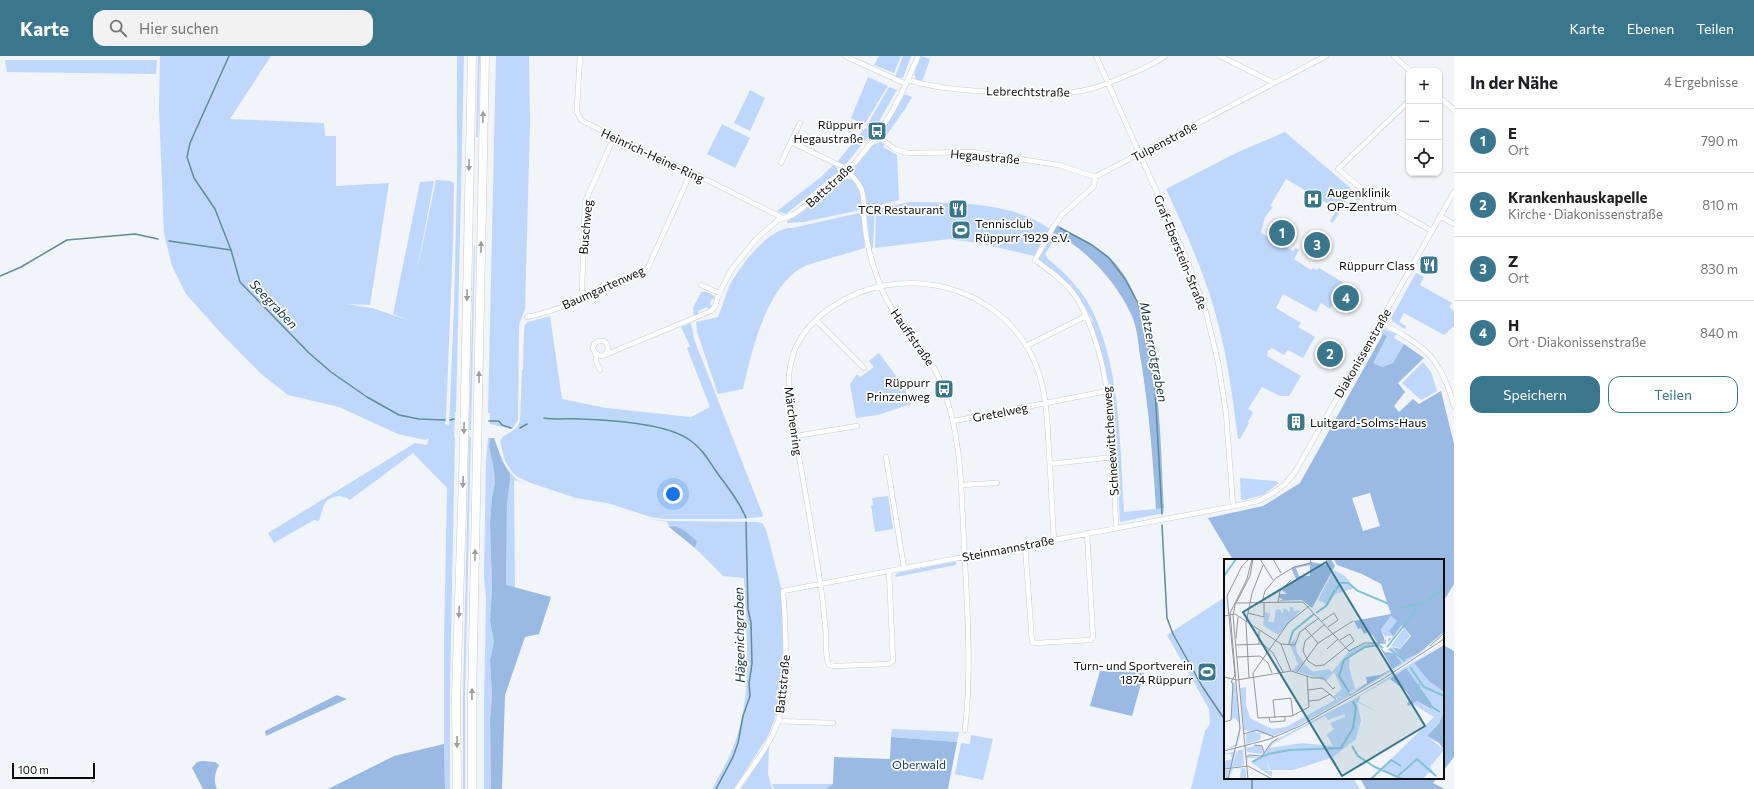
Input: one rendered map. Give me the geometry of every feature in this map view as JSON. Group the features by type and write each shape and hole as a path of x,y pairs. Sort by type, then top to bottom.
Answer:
{"highway":[{"path":"457,789 456,698 464,443 472,56"},
{"path":"472,789 472,699 478,443 484,56"}],"street":[{"name":"Heinrich-Heine-Ring","path":"580,56 577,107 579,117 586,124 691,172 783,218"},
{"name":"Lebrechtstraße","path":"845,56 907,82 941,88 1035,93 1076,92 1108,83 1154,63 1165,56"},
{"name":"Battstraße","path":"605,354 711,311 715,306 719,293 732,269 748,248 764,231 783,218 788,218 798,212 848,171 877,136 907,82 918,56"},
{"name":"Graf-Eberstein-Straße","path":"1096,56 1193,274 1206,312 1218,362 1226,413 1233,506"},
{"path":"1220,56 1274,83"},
{"name":"Tulpenstraße","path":"1095,177 1326,56"},
{"path":"1394,56 1407,68"},
{"path":"1442,100 1454,110"},
{"path":"1406,104 1338,169 1372,197 1432,231"},
{"path":"781,163 800,123"},
{"name":"Hegaustraße","path":"877,136 895,149 908,153 957,151 978,153 1059,165 1095,177"},
{"name":"Buschweg","path":"584,297 582,289 585,202 614,137"},
{"path":"791,142 834,162 848,171"},
{"name":"Hauffstraße","path":"848,171 862,189 868,246 881,287 892,308 931,361 942,384 954,421 958,441 969,674 965,730"},
{"name":"Baumgartenweg","path":"527,317 543,314 648,268 691,172"},
{"name":"Schneewittchenweg","path":"1095,177 1094,186 1062,215 1054,226 1035,260 1064,282 1074,294 1086,316 1098,346 1107,391 1113,457 1116,527"},
{"name":"Diakonissenstraße","path":"1233,506 1266,497 1285,484 1291,477 1454,192"},
{"path":"1440,216 1454,224"},
{"name":"Märchenring","path":"889,571 893,661 889,664 829,665 820,584 790,398 789,371 798,344 804,333 829,308 848,298 881,287 923,284 963,292 1004,317 1026,346 1039,374 1046,403 1054,540"},
{"path":"701,285 719,293"},
{"path":"1026,346 1086,316"},
{"path":"816,320 864,368"},
{"path":"1380,322 1414,341 1429,354 1446,379 1454,406"},
{"path":"597,354 605,354 608,350 606,342 600,340 595,342 593,346 597,354 596,361 600,370"},
{"name":"Gretelweg","path":"954,421 1107,391"},
{"path":"796,436 856,426"},
{"path":"886,457 904,568"},
{"path":"1050,464 1113,457"},
{"path":"960,485 997,483"},
{"name":"Steinmannstraße","path":"783,591 1233,506"},
{"path":"1025,546 1032,642 1091,640 1093,637 1087,533"},
{"name":"Battstraße","path":"737,789 766,746 778,721 785,663 785,617 783,591"},
{"path":"778,721 833,723"}],"shaded area":[{"path":"160,56 271,56 230,119 324,123 325,136 336,136 336,186 389,183 370,305 347,304 372,308 408,320 393,314 420,182 434,181 416,276 436,180 450,181 454,183 453,242 445,424 449,425 457,181 457,56 464,56 456,412 454,437 450,789 445,789 444,744 444,641 447,488 413,453 350,500 340,496 329,499 324,505 319,521 314,520 274,543 268,533 415,443 427,445 429,438 425,440 398,434 339,407 288,395 261,374 186,294 172,266 164,233 159,109"},
{"path":"478,56 480,56 478,137 476,137"},
{"path":"496,56 529,56 530,123 525,309 519,325 518,420 512,429 490,424 490,413 488,413"},
{"path":"879,56 901,56 894,73 874,65"},
{"path":"903,56 911,56 903,78 895,77"},
{"path":"921,56 930,59 922,82 916,79 914,74"},
{"path":"5,60 157,60 156,74 7,72"},
{"path":"868,77 888,86 864,125 851,118"},
{"path":"889,87 897,90 874,130 867,125"},
{"path":"750,90 765,98 750,131 734,123"},
{"path":"905,94 912,97 886,136 882,132"},
{"path":"722,124 750,138 735,168 707,154"},
{"path":"865,128 873,131 845,165 837,162"},
{"path":"1285,132 1361,197 1359,201 1349,195 1333,223 1330,221 1337,209 1286,179 1270,206 1273,207 1265,217 1261,233 1293,251 1295,248 1299,250 1294,259 1311,270 1313,268 1317,270 1319,268 1344,283 1330,309 1321,303 1316,312 1283,294 1276,308 1301,323 1298,327 1315,337 1303,358 1288,350 1284,355 1272,348 1268,350 1267,356 1301,376 1289,396 1280,396 1262,387 1248,409 1253,412 1248,422 1249,423 1240,439 1238,439 1228,370 1217,319 1197,259 1166,189 1236,153"},
{"path":"880,142 884,144 883,147 897,155 899,200 869,208 866,206 864,190 854,174 854,168 873,145"},
{"path":"833,165 837,168 838,172 786,214 777,211 821,177"},
{"path":"846,178 852,180 859,191 862,199 860,210 804,222 787,223 787,221 801,213"},
{"name":"Tennisclub Rüppurr 1929 e.V.","path":"910,202 983,205 1001,208 1035,220 1050,229 1034,256 979,243 949,239 875,248 876,209"},
{"path":"875,210 873,248 871,249 866,213"},
{"path":"859,213 861,214 865,248 807,265 793,274 781,286 763,319 751,355 743,389 718,394 697,332 696,322 718,317 730,285 741,268 756,249 774,234 783,229"},
{"path":"1053,232 1060,236 1052,243 1045,254 1048,259 1074,283 1087,301 1098,324 1107,349 1113,376 1120,432 1124,512 1164,508 1164,513 1120,522 1114,411 1109,381 1107,380 1091,322 1093,321 1070,284 1068,285 1057,273 1038,259"},
{"path":"474,246 471,430 469,430"},
{"path":"1416,273 1424,277 1420,285 1452,303 1449,307 1454,311 1454,326 1444,335 1404,313 1399,322 1406,326 1405,329 1392,321 1391,318"},
{"path":"701,292 707,292 714,296 715,300 712,298 710,304 713,306 709,311 707,307 698,311 698,315 694,317 693,308"},
{"path":"550,316 562,399 606,408 691,417 710,407 687,348 690,346 681,327 691,323 694,339 763,515 762,517 737,519 664,519 651,517 607,503 576,498 528,482 512,472 505,461 500,441 516,428 520,421 525,325 528,322"},
{"path":"1384,329 1396,334 1394,338 1404,344 1393,363 1382,367 1372,363 1387,336 1380,332"},
{"path":"879,353 905,388 911,404 878,415 856,418 850,384 857,374 860,377 874,367 869,361"},
{"path":"1423,362 1431,372 1437,391 1421,400 1402,383"},
{"path":"469,437 471,437 465,696 465,789 463,789 463,696"},
{"path":"488,438 490,438 489,447 495,483 492,497 490,524 492,587 490,621 494,641 490,660 492,695 490,720 491,789 484,789 486,598 484,576 486,461"},
{"path":"506,467 515,478 523,484 516,480 514,481 515,588 506,586 507,504 510,474"},
{"path":"1240,478 1276,481 1279,483 1263,495 1244,500 1241,499"},
{"path":"888,496 893,529 875,532 871,505 873,505 872,498"},
{"path":"649,519 666,521 757,522 762,523 766,529 782,591 783,651 779,702 768,736 734,789 712,789 732,751 740,725 744,704 747,641 744,578 723,576 695,548 697,541 687,533 673,526 669,527 667,522"},
{"path":"956,562 956,565 895,576 897,573"},
{"name":"Turn- und Sportverein 1874 Rüppurr","path":"1224,598 1224,779 1354,779 1360,789 1191,789 1205,731 1210,724 1209,709 1167,635"},
{"path":"892,729 959,732 957,742 891,737"},
{"path":"971,735 993,739 983,780 955,774 961,743 970,744"},
{"path":"769,747 768,774 772,789 741,789"},
{"path":"772,784 833,784 825,789 774,789"}],"green space":[{"path":"1057,225 1091,244 1109,257 1126,279 1139,307 1149,340 1155,375 1159,411 1164,508 1156,509 1146,398 1138,337 1133,319 1117,289 1088,256 1077,247 1053,232"},
{"path":"1383,334 1387,336 1373,363 1382,367 1393,363 1404,344 1424,358 1398,383 1405,392 1394,406 1399,412 1413,399 1419,404 1441,391 1454,444 1454,584 1444,600 1444,559 1232,559 1208,518 1263,506 1300,483","holes":["1370,493 1380,526 1363,531 1352,498"]},
{"path":"490,438 494,438 502,460 510,474 507,504 506,585 551,597 539,634 525,637 505,695 502,789 491,789 490,720 492,695 490,660 494,641 490,621 492,587 490,524 492,497 495,483 489,447"},
{"path":"673,526 683,530 697,541 695,548 669,527"},
{"path":"1444,646 1454,651 1454,757 1444,770"},
{"path":"1100,671 1144,673 1132,716 1090,706"},
{"path":"337,695 347,699 266,736 265,731"},
{"name":"Oberwald","path":"891,737 957,742 948,789 825,789 833,784 834,757 890,759"},
{"path":"444,744 445,789 328,789 394,756"},
{"path":"197,762 215,762 219,765 215,777 217,789 203,789 192,768"},
{"path":"1361,779 1436,779 1433,783 1445,789 1366,789"}],"waterway":[{"name":"Seegraben","path":"229,56 190,143 187,157 194,178 215,209 231,250 240,282 309,353 331,372 367,397 399,415 419,419 445,420"},
{"name":"Matzerrotgraben","path":"1060,228 1092,245 1109,258 1125,279 1138,303 1144,325 1155,389 1162,514"},
{"path":"0,276 21,267 67,240 135,234 158,239"},
{"path":"169,241 231,250"},
{"name":"Hägenichgraben","path":"544,418 593,419 622,422 654,426 681,435 695,444 703,452 734,495 746,518"},
{"path":"450,420 454,419"},
{"path":"489,421 499,421 502,425 511,428"},
{"name":"Hägenichgraben","path":"520,428 527,424"},
{"name":"Hägenichgraben","path":"716,789 733,757 738,743 743,716 750,696 749,683 752,664 751,623 748,609 746,522"},
{"name":"Matzerrotgraben","path":"1162,525 1167,618 1173,634 1202,686 1224,719"},
{"name":"Matzerrotgraben","path":"1252,779 1252,789"}],"place":[{"name":"Rüppurr Hegaustraße","path":"877,131"},
{"name":"Augenklinik OP-Zentrum","path":"1313,199"},
{"name":"TCR Restaurant","path":"958,209"},
{"name":"Tennisclub Rüppurr 1929 e.V.","path":"961,230"},
{"name":"E","path":"1282,233"},
{"name":"Z","path":"1317,245"},
{"name":"Rüppurr Class","path":"1429,265"},
{"name":"H","path":"1346,298"},
{"name":"Krankenhauskapelle","path":"1330,354"},
{"name":"Rüppurr Prinzenweg","path":"944,389"},
{"name":"Luitgard-Solms-Haus","path":"1296,422"},
{"name":"Turn- und Sportverein 1874 Rüppurr","path":"1207,672"}]}
